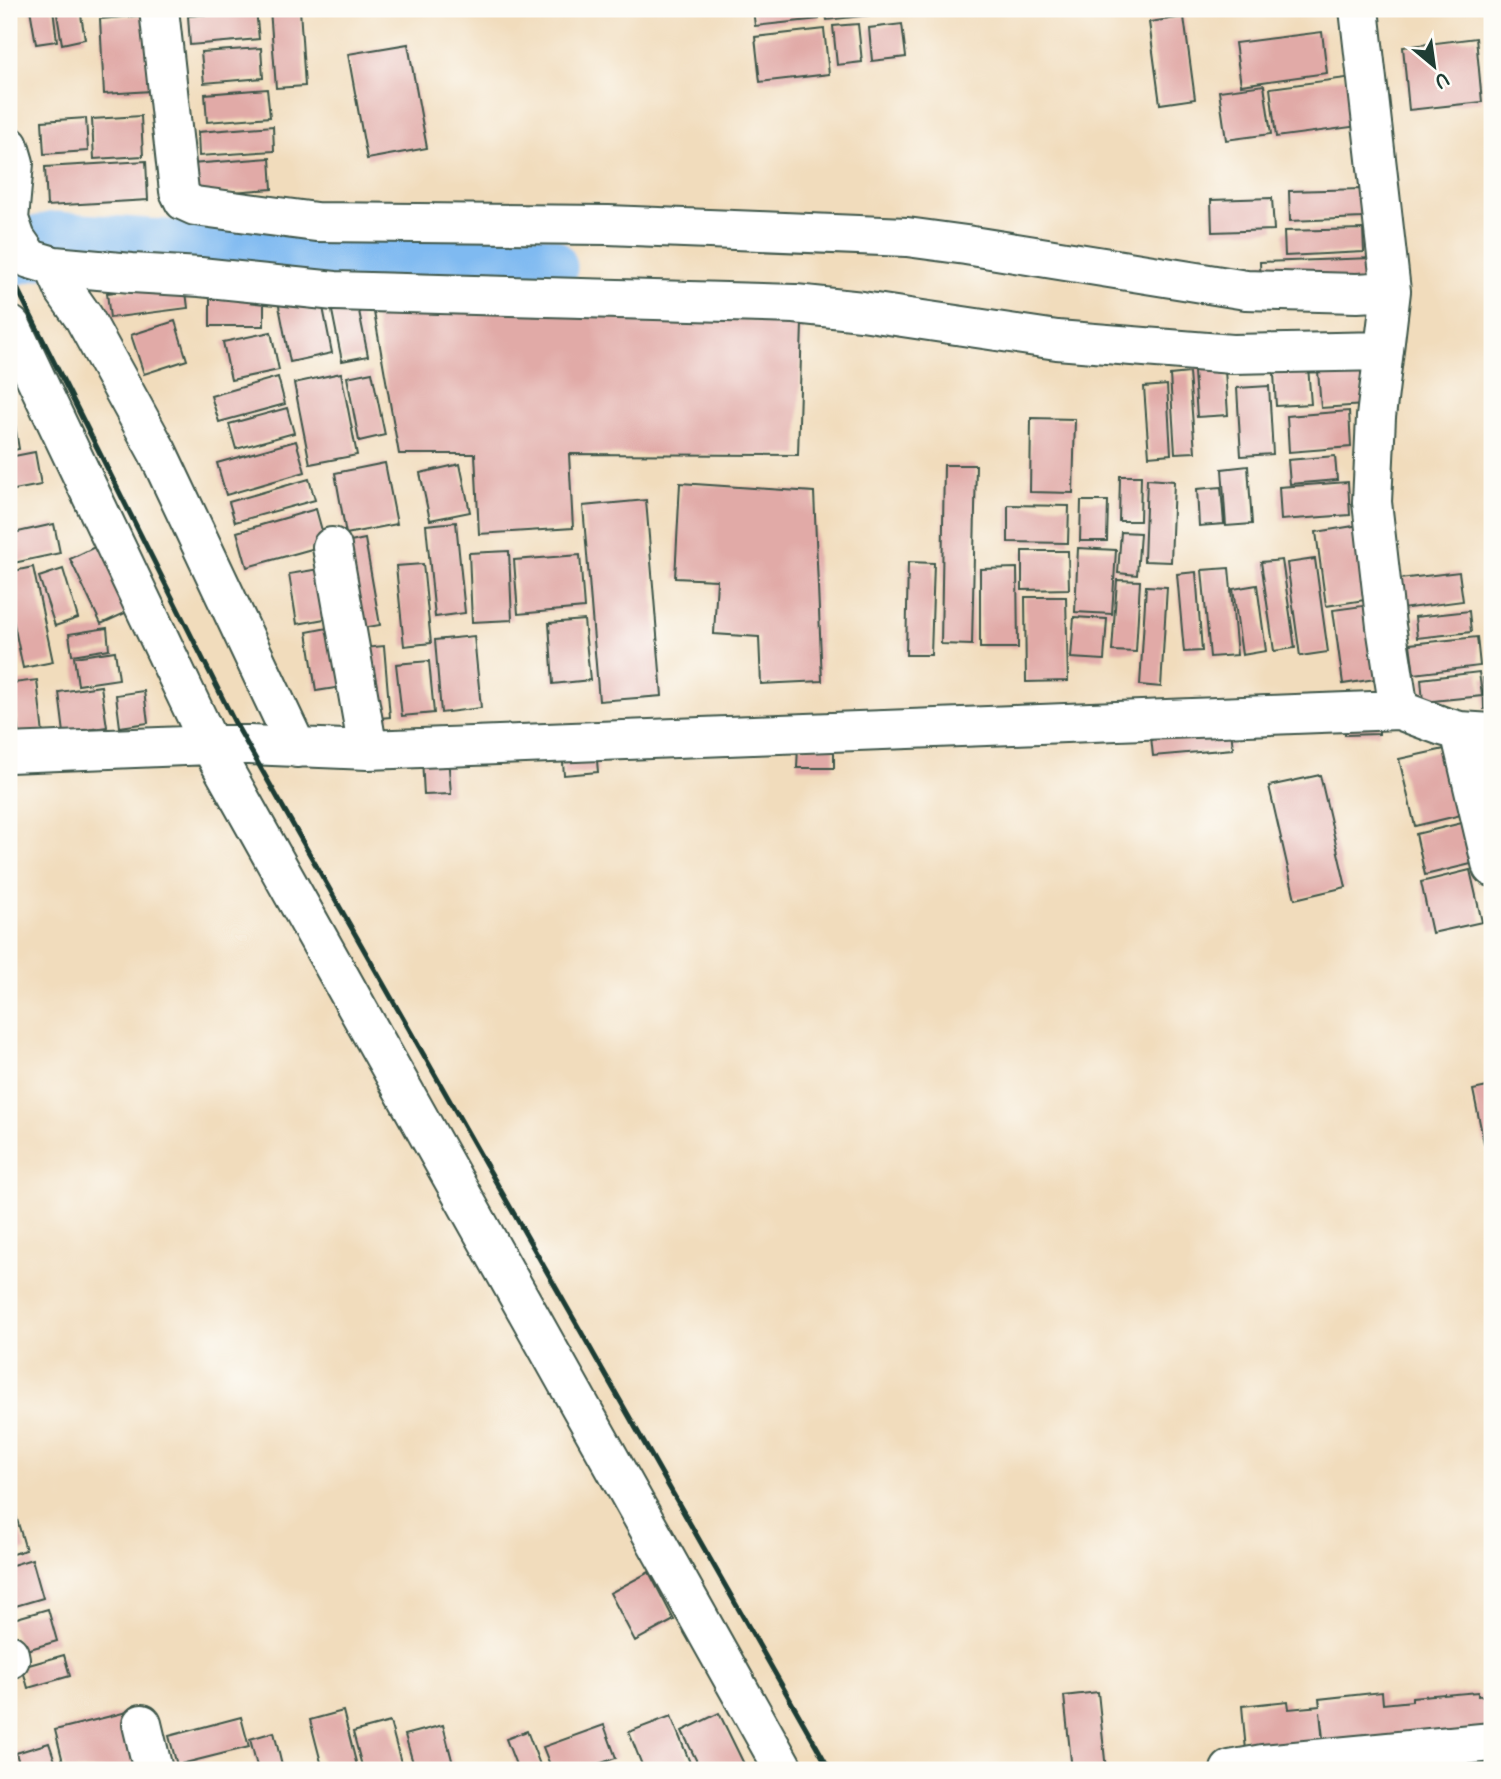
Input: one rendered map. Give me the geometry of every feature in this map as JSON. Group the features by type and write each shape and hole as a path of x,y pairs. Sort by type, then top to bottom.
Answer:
{"street":[{"path":"159,9 180,191 184,201 195,206 316,222 608,225 907,237 1246,290 1390,295"},
{"path":"1359,9 1390,295 1376,417 1372,502 1399,710"},
{"path":"9,146 14,163 9,219 33,255 65,291 84,318 157,451 297,748"},
{"path":"33,255 132,273 335,291 795,304 1057,340 1232,354 1385,346"},
{"path":"11,326 210,745 784,1770"},
{"path":"332,547 368,750"},
{"path":"9,754 210,745 368,750 1399,710 1442,726 1476,732 1492,867"},
{"path":"142,1724 153,1770"},
{"path":"1230,1770 1263,1764 1492,1742"}],"building":[{"path":"30,9 53,9 57,41 36,44"},
{"path":"56,9 80,9 85,39 62,44"},
{"path":"270,9 300,9 305,86 276,88"},
{"path":"753,9 818,9 819,19 755,26"},
{"path":"825,9 870,9 870,15 827,20"},
{"path":"256,10 259,39 190,45 188,16"},
{"path":"147,15 151,91 104,94 100,19"},
{"path":"1184,17 1195,99 1160,104 1149,22"},
{"path":"858,24 862,62 837,65 833,26"},
{"path":"902,24 906,57 872,61 869,28"},
{"path":"824,29 829,74 760,82 755,37"},
{"path":"1322,32 1327,73 1241,85 1235,43"},
{"path":"1476,38 1482,102 1409,110 1403,47"},
{"path":"408,44 427,148 367,159 348,54"},
{"path":"261,48 263,78 204,83 201,52"},
{"path":"1353,77 1359,126 1276,137 1270,88"},
{"path":"1264,85 1271,134 1226,140 1219,91"},
{"path":"267,89 270,117 207,122 205,94"},
{"path":"141,116 143,156 94,159 92,119"},
{"path":"86,118 88,151 44,154 42,121"},
{"path":"273,126 274,151 199,156 198,132"},
{"path":"270,158 272,189 193,195 191,164"},
{"path":"146,161 148,200 47,206 45,167"},
{"path":"1362,189 1363,218 1290,221 1289,191"},
{"path":"1272,198 1274,230 1212,232 1211,200"},
{"path":"1363,229 1364,252 1285,256 1284,231"},
{"path":"1373,258 1374,282 1261,287 1260,262"},
{"path":"185,284 188,308 110,318 107,293"},
{"path":"320,292 332,353 290,362 278,301"},
{"path":"264,298 264,326 210,326 210,299"},
{"path":"357,301 368,356 342,361 331,306"},
{"path":"372,301 802,323 798,455 569,454 573,528 479,534 475,454 399,454"},
{"path":"175,321 187,360 144,374 131,335"},
{"path":"271,332 279,370 231,380 223,342"},
{"path":"1307,354 1311,404 1276,406 1273,357"},
{"path":"1224,355 1228,415 1197,417 1193,357"},
{"path":"1360,356 1364,405 1321,408 1317,359"},
{"path":"372,372 385,435 359,441 347,377"},
{"path":"341,373 357,455 310,464 294,383"},
{"path":"1189,373 1195,452 1175,453 1170,375"},
{"path":"278,377 285,404 219,422 211,396"},
{"path":"1167,385 1171,454 1149,456 1144,387"},
{"path":"1269,386 1273,454 1241,456 1237,388"},
{"path":"287,408 294,433 236,449 229,424"},
{"path":"1349,411 1351,447 1289,452 1287,416"},
{"path":"1031,418 1075,419 1073,493 1030,492"},
{"path":"15,425 19,449 9,451 9,427"},
{"path":"296,441 305,472 226,495 217,463"},
{"path":"35,452 41,485 9,491 9,457"},
{"path":"1335,456 1337,480 1290,484 1288,460"},
{"path":"385,463 397,524 346,534 335,473"},
{"path":"460,464 470,512 430,520 420,473"},
{"path":"944,465 976,465 972,645 941,644"},
{"path":"1248,466 1252,524 1226,526 1222,469"},
{"path":"1120,476 1141,476 1140,521 1119,521"},
{"path":"309,479 315,500 235,522 229,502"},
{"path":"1147,479 1174,481 1171,562 1144,561"},
{"path":"1348,482 1350,515 1281,520 1279,487"},
{"path":"680,483 814,492 822,681 761,684 759,637 714,634 717,580 675,578"},
{"path":"1221,487 1224,524 1199,526 1197,489"},
{"path":"9,500 15,526 9,527"},
{"path":"646,500 662,696 599,701 583,506"},
{"path":"1081,501 1108,501 1107,541 1080,541"},
{"path":"1008,505 1069,506 1068,543 1008,542"},
{"path":"316,509 326,545 247,567 237,532"},
{"path":"456,522 465,613 435,617 426,525"},
{"path":"54,524 60,553 9,564 9,534"},
{"path":"1360,525 1371,599 1326,606 1316,532"},
{"path":"1121,532 1140,533 1137,575 1118,573"},
{"path":"365,539 380,625 350,630 336,545"},
{"path":"105,542 136,608 101,624 70,559"},
{"path":"1078,548 1116,550 1112,614 1075,612"},
{"path":"509,551 512,620 472,622 469,553"},
{"path":"1022,551 1068,551 1069,589 1022,590"},
{"path":"580,555 584,608 518,614 514,560"},
{"path":"1315,559 1328,652 1300,656 1287,563"},
{"path":"1282,560 1295,648 1274,651 1261,562"},
{"path":"908,562 934,563 931,655 906,655"},
{"path":"423,564 431,643 404,646 396,566"},
{"path":"33,567 53,662 23,668 9,600 9,572"},
{"path":"332,567 341,616 297,624 289,574"},
{"path":"1017,568 1018,648 980,648 980,569"},
{"path":"1229,568 1237,655 1210,657 1202,570"},
{"path":"63,569 78,618 55,626 39,577"},
{"path":"1196,572 1202,651 1184,652 1177,574"},
{"path":"1459,572 1463,601 1394,610 1391,580"},
{"path":"1117,580 1140,581 1136,652 1112,651"},
{"path":"1257,585 1266,651 1242,655 1233,589"},
{"path":"1146,586 1167,587 1161,687 1140,685"},
{"path":"1025,597 1066,597 1068,681 1026,682"},
{"path":"1377,604 1388,677 1343,684 1333,610"},
{"path":"1469,611 1471,632 1417,638 1415,617"},
{"path":"1074,617 1107,619 1104,660 1071,658"},
{"path":"584,620 590,680 553,684 549,623"},
{"path":"338,626 348,686 316,691 307,632"},
{"path":"107,628 109,649 72,655 69,634"},
{"path":"474,636 481,708 441,713 435,640"},
{"path":"1477,637 1480,666 1414,674 1410,644"},
{"path":"384,646 390,717 370,719 364,648"},
{"path":"115,651 119,679 78,685 74,657"},
{"path":"429,661 434,713 402,716 396,664"},
{"path":"1479,672 1482,696 1423,702 1421,679"},
{"path":"1483,678 1492,678 1492,709 1484,709"},
{"path":"37,680 43,735 19,738 13,683"},
{"path":"101,686 107,727 64,733 59,692"},
{"path":"144,691 148,723 120,727 116,695"},
{"path":"1379,717 1379,734 1345,735 1345,718"},
{"path":"1230,721 1233,749 1153,756 1150,727"},
{"path":"798,746 834,746 834,768 797,768"},
{"path":"1449,748 1465,814 1415,826 1399,759"},
{"path":"596,749 598,772 564,775 562,751"},
{"path":"448,756 451,794 424,795 422,758"},
{"path":"1320,775 1346,887 1295,899 1269,786"},
{"path":"1462,823 1471,864 1425,875 1416,834"},
{"path":"1470,870 1482,922 1432,933 1421,882"},
{"path":"1492,1086 1492,1142 1484,1143 1473,1090"},
{"path":"1492,1211 1492,1234 1491,1235 1487,1212"},
{"path":"9,1473 17,1500 9,1503"},
{"path":"16,1516 26,1550 9,1555 9,1518"},
{"path":"32,1559 43,1598 9,1608 9,1566"},
{"path":"649,1572 674,1620 635,1641 610,1593"},
{"path":"48,1609 57,1641 20,1652 10,1620"},
{"path":"64,1655 70,1676 28,1688 22,1667"},
{"path":"1098,1692 1106,1770 1072,1770 1064,1696"},
{"path":"1382,1692 1383,1704 1412,1701 1412,1697 1444,1694 1478,1692 1478,1696 1492,1695 1492,1737 1325,1754 1320,1712 1324,1754 1247,1762 1242,1706 1288,1701 1289,1709 1320,1706 1319,1699"},
{"path":"343,1711 358,1770 323,1770 310,1720"},
{"path":"127,1712 140,1765 117,1770 65,1770 55,1730"},
{"path":"719,1713 747,1770 701,1770 682,1731"},
{"path":"671,1716 693,1770 644,1770 629,1732"},
{"path":"241,1717 249,1747 177,1765 169,1736"},
{"path":"390,1722 403,1770 363,1770 353,1732"},
{"path":"443,1725 453,1764 431,1770 415,1770 405,1735"},
{"path":"604,1725 616,1758 581,1770 552,1770 543,1747"},
{"path":"527,1731 542,1770 518,1770 506,1739"},
{"path":"274,1732 283,1770 258,1770 250,1739"},
{"path":"49,1743 58,1770 21,1770 16,1753"},
{"path":"1443,1761 1444,1770 1415,1770 1415,1766"},
{"path":"1489,1761 1490,1770 1450,1770 1450,1767"}],"waterway":[{"path":"9,255 55,243 149,250 546,268"}],"railway":[{"path":"9,272 234,721 830,1770"}]}
